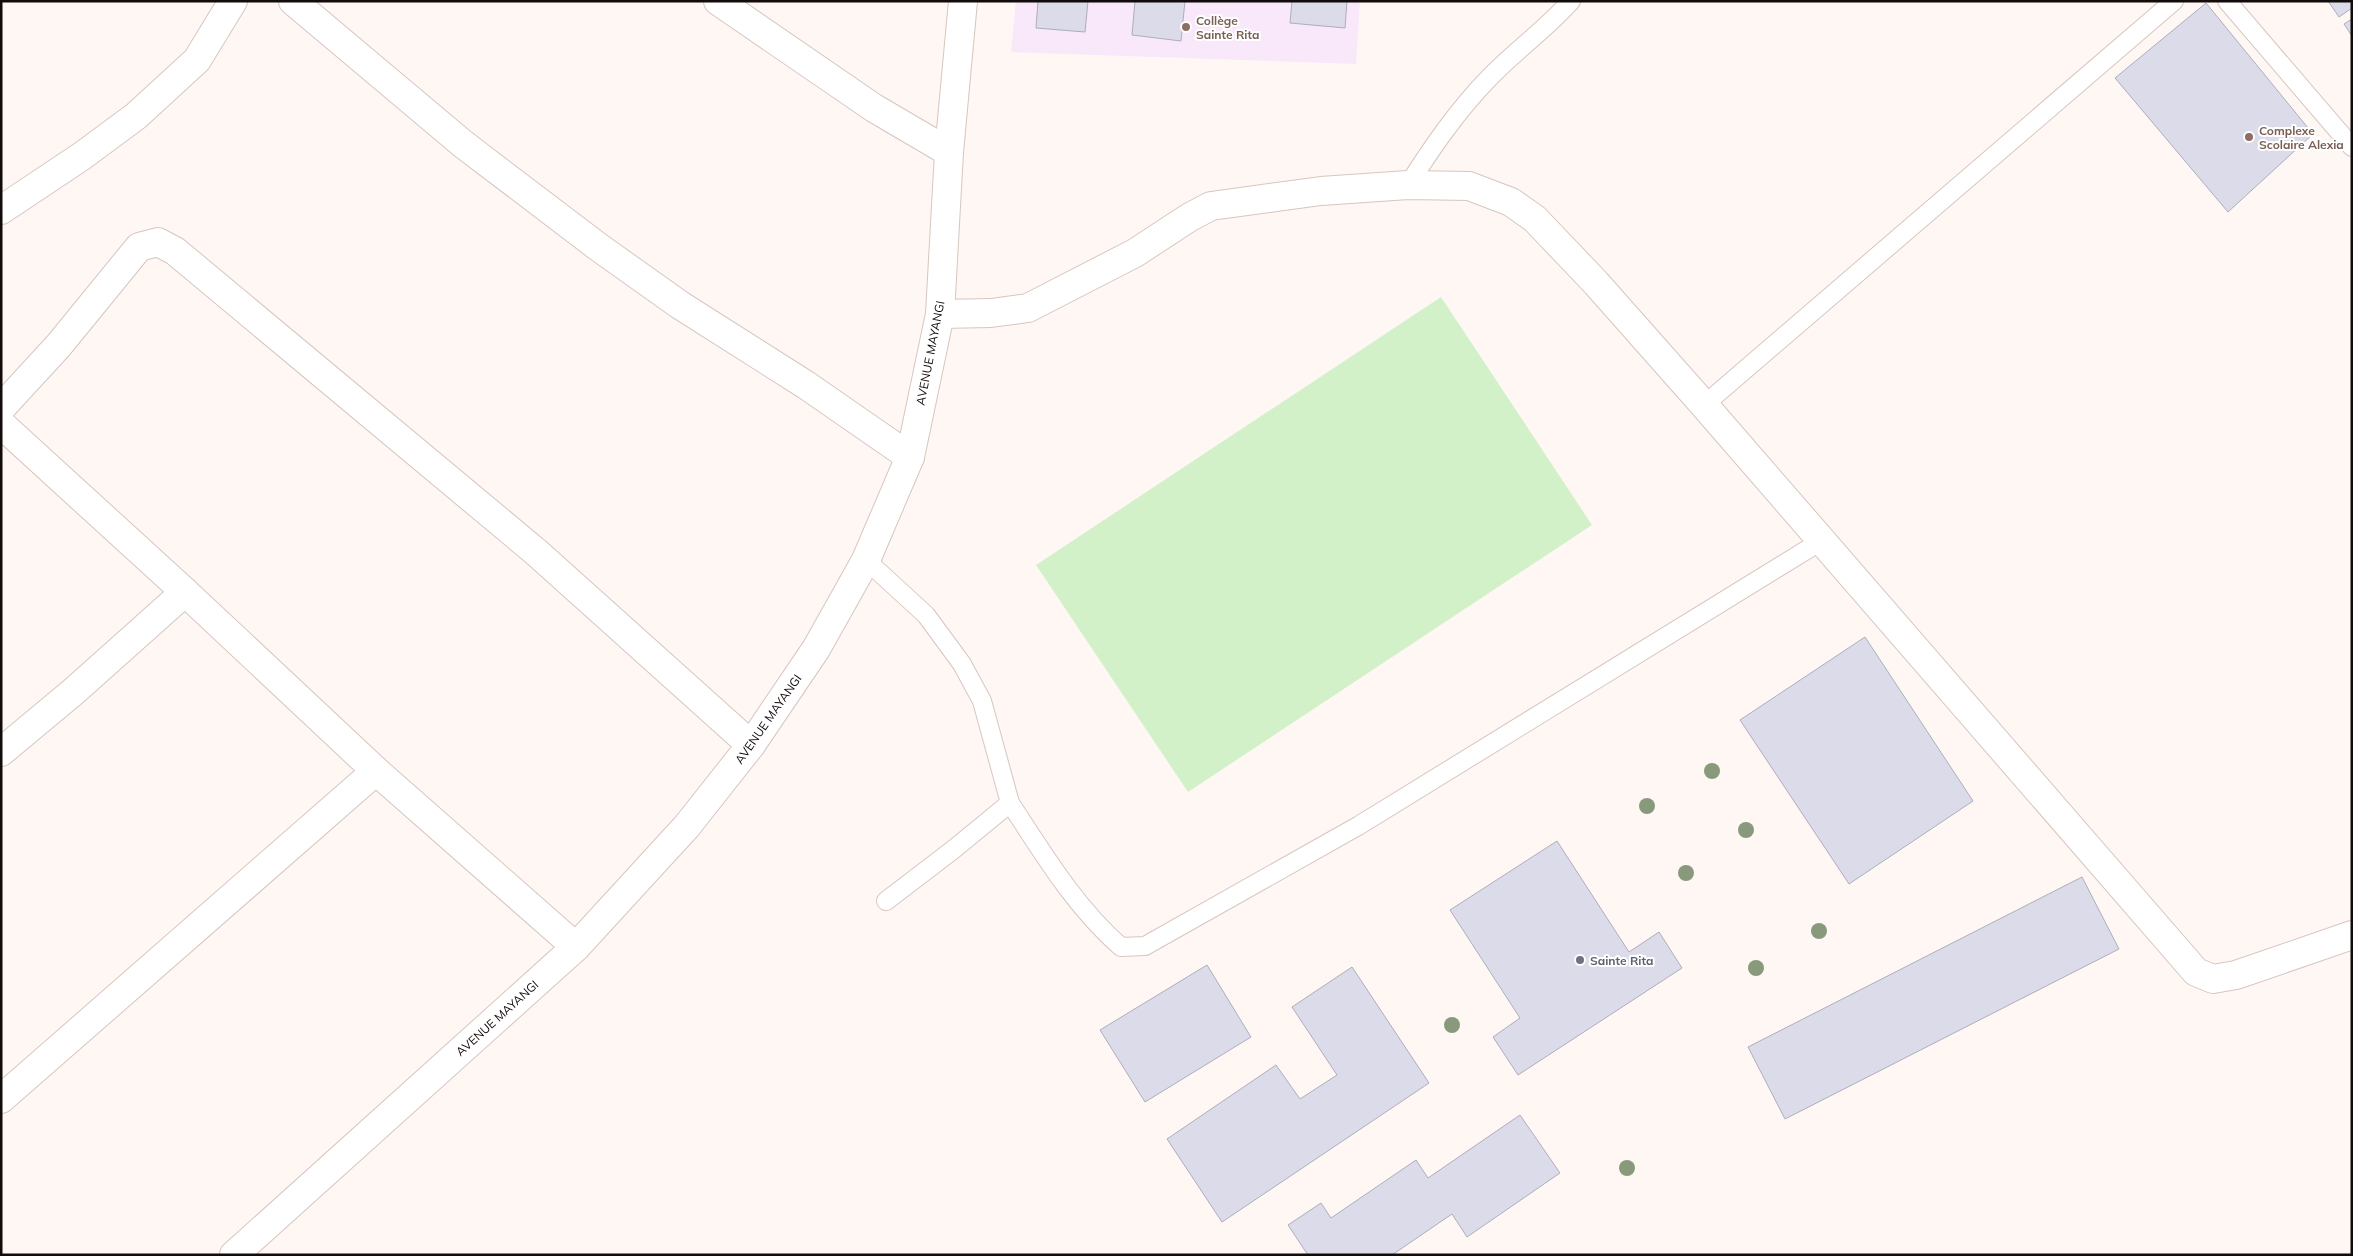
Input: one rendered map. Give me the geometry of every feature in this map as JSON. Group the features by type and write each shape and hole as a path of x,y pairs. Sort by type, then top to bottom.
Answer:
{"street":[{"path":"1,210 82,156 136,116 197,60 233,1"},
{"path":"293,1 463,144 597,246 680,305 806,385 910,457"},
{"path":"718,1 874,108 949,152"},
{"name":"AVENUE MAYANGI","path":"234,1255 576,947 687,826 750,745 816,650 866,560 910,457 940,314 949,152 963,1"},
{"path":"940,314 991,314 1028,308 1135,253 1190,217 1211,206 1321,191 1408,185 1469,186 1511,202 1535,219 1596,283 2196,972 2214,979 2236,975 2352,935"},
{"path":"1,408 59,345 139,247 158,242 175,251 536,552 750,745"},
{"path":"1,424 185,592 376,771 576,947"},
{"path":"1,752 73,692 185,592"},
{"path":"1,1099 376,771"}],"lane":[{"path":"1408,185 1439,136 1458,111 1491,76 1571,1"},
{"path":"1704,405 2174,1"},
{"path":"2227,1 2352,147"},
{"path":"866,560 926,615 962,664 982,701 1010,803 1050,863 1098,927 1120,947 1145,946 1358,826 1821,541"},
{"path":"886,901 1010,803"}],"shaded area":[{"name":"Collège Sainte Rita","path":"1016,1 1360,1 1356,64 1011,52"}],"green space":[{"path":"1441,297 1592,525 1188,792 1036,565"}],"building":[{"path":"1038,1 1088,1 1085,32 1036,28"},
{"path":"1135,1 1185,1 1181,41 1132,35"},
{"path":"1292,1 1347,1 1345,28 1290,23"},
{"path":"2328,1 2352,1 2352,8 2339,17"},
{"path":"2206,3 2313,134 2228,212 2115,78"},
{"path":"2352,19 2352,36 2344,24"},
{"path":"1865,637 1973,801 1849,884 1740,720"},
{"name":"Sainte Rita","path":"1557,841 1629,952 1659,932 1682,968 1518,1075 1493,1037 1520,1018 1450,910"},
{"path":"2082,877 2119,949 1785,1119 1748,1047"},
{"path":"1207,965 1251,1037 1145,1102 1100,1030"},
{"path":"1352,967 1429,1083 1222,1222 1167,1139 1276,1065 1300,1099 1337,1075 1292,1007"},
{"path":"1520,1115 1560,1173 1467,1237 1452,1214 1392,1255 1308,1255 1288,1225 1321,1203 1331,1218 1416,1160 1428,1178"}],"place":[{"name":"Collège Sainte Rita","path":"1186,27"},
{"name":"Complexe Scolaire Alexia","path":"2249,137"},
{"name":"Sainte Rita","path":"1580,960"}]}
